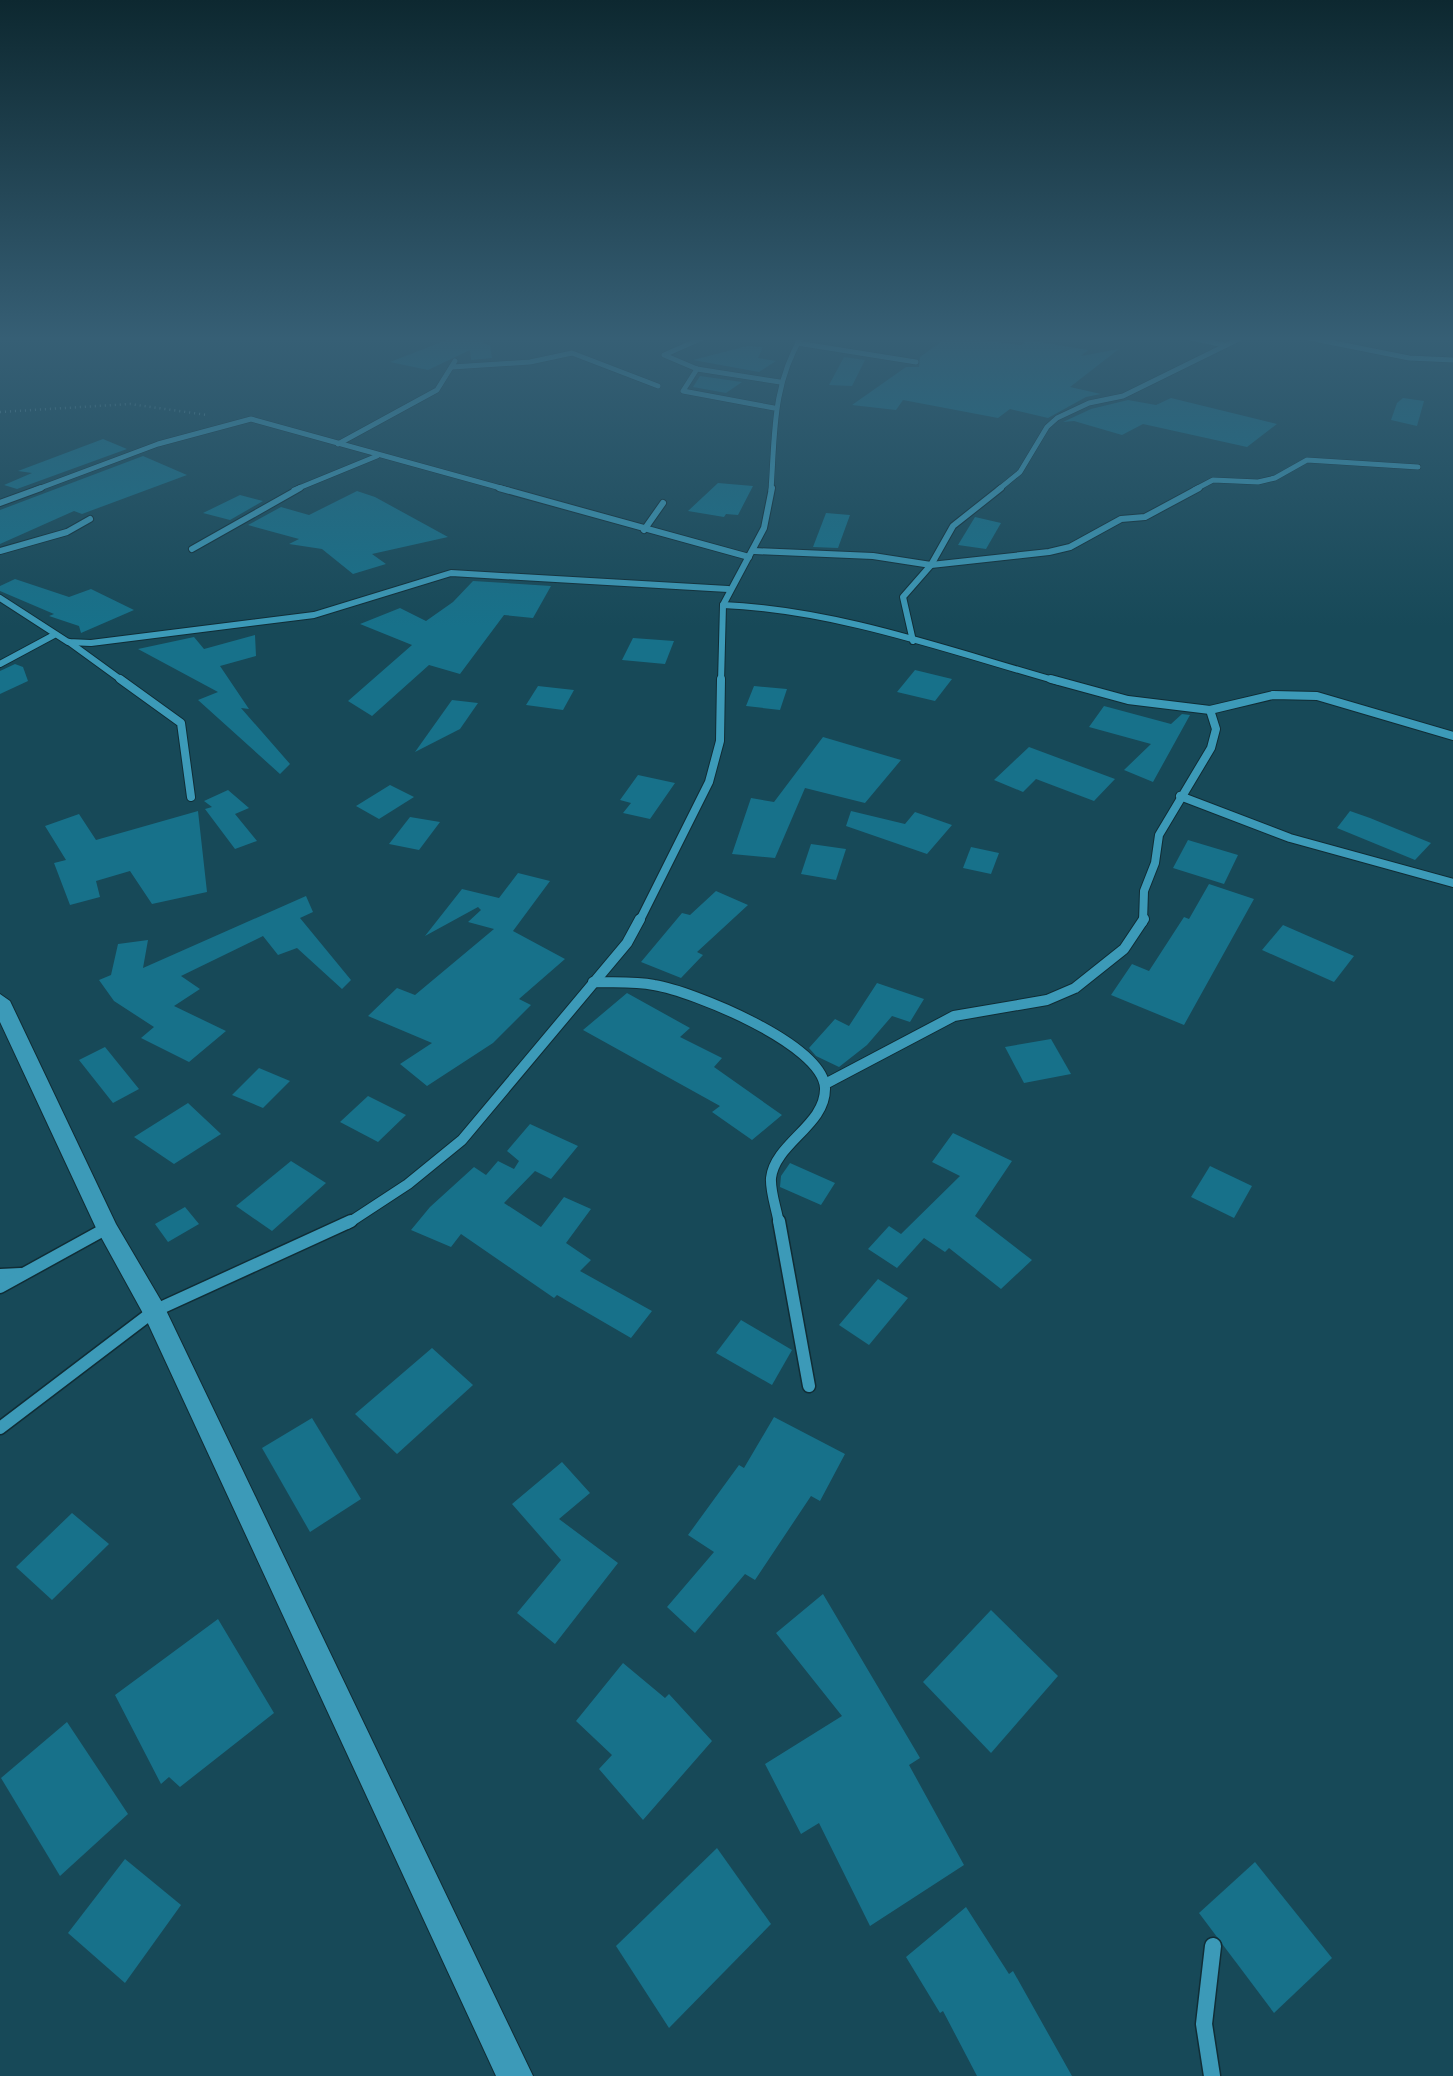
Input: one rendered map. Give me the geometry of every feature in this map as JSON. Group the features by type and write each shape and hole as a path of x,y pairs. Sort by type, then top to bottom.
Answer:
{"street":[{"path":"0,503 196,433"},
{"path":"299,433 644,530 752,554 873,556 931,564 1070,548 1121,519 1146,518 1213,480 1258,482 1275,478 1308,460 1418,467"},
{"path":"338,444 358,433"},
{"path":"0,1428 154,1311 340,1228 408,1184 462,1140 627,943 661,883 709,782 720,740 723,605 728,588 752,554 767,521 774,479 774,433"},
{"path":"913,641 903,597 931,564 953,526 1020,472 1043,433"},
{"path":"192,549 287,493 378,455"},
{"path":"644,530 663,504"},
{"path":"0,551 66,532 90,519"},
{"path":"68,642 119,642 314,615 451,573 496,572 728,588"},
{"path":"0,598 32,615 54,635 181,723 191,796"},
{"path":"723,605 768,607 913,641 1128,700 1210,710 1273,696 1316,696 1453,736"},
{"path":"0,664 54,635"},
{"path":"826,1082 954,1016 1048,1000 1075,988 1124,949 1144,920 1144,890 1155,864 1159,835 1211,748 1216,730 1210,710"},
{"path":"1180,796 1290,838 1453,883"},
{"path":"593,982 654,985 692,995 800,1051 819,1067 826,1082 823,1100 776,1161 771,1179 809,1386"},
{"path":"0,1001 107,1228 154,1311 514,2076"},
{"path":"0,1287 107,1228"},
{"path":"0,1274 27,1274"},
{"path":"1212,2076 1204,2024 1213,1946"}],"building":[{"path":"1183,433 1265,433 1247,447"},
{"path":"103,439 127,449 17,489 4,485 32,473 18,471"},
{"path":"143,456 187,475 82,514 74,511 0,544 0,510"},
{"path":"718,483 753,486 738,515 724,517 688,511"},
{"path":"357,491 448,537 372,554 386,564 353,574 322,549 289,544 299,539 248,525 281,507 309,515"},
{"path":"240,495 263,501 230,520 203,513"},
{"path":"826,513 850,515 838,548 813,547"},
{"path":"975,517 1001,523 986,549 958,545"},
{"path":"15,579 69,597 91,589 134,610 81,633 79,626 49,616 54,614 0,591 0,586"},
{"path":"473,581 551,586 533,618 504,615 460,674 429,665 372,716 348,701 412,645 360,624 400,608 426,621 453,602"},
{"path":"255,635 256,656 220,666 249,709 241,708 290,764 280,774 198,700 218,692 138,649 194,637 204,649"},
{"path":"633,638 674,641 665,664 622,660"},
{"path":"15,664 23,667 28,681 0,694 0,671"},
{"path":"915,670 952,679 935,701 897,692"},
{"path":"538,686 574,690 563,710 526,705"},
{"path":"754,686 787,689 780,710 746,706"},
{"path":"452,700 478,703 460,729 415,752"},
{"path":"1104,706 1171,724 1182,714 1190,715 1153,782 1124,770 1151,744 1089,727"},
{"path":"823,737 901,760 865,803 805,788 775,858 732,854 751,798 774,802"},
{"path":"1029,747 1115,779 1094,801 1036,779 1023,792 994,780"},
{"path":"638,775 675,783 650,819 623,813 631,803 620,800"},
{"path":"390,785 414,797 379,819 356,806"},
{"path":"228,790 249,808 235,814 257,841 235,849 205,809 212,807 204,801"},
{"path":"198,811 207,892 152,904 130,871 96,881 100,897 70,905 54,863 66,860 45,826 79,814 96,840"},
{"path":"851,811 905,824 915,812 952,825 927,854 846,826"},
{"path":"1350,811 1431,843 1415,860 1337,828"},
{"path":"410,817 440,822 419,850 389,844"},
{"path":"1188,840 1238,855 1224,884 1173,868"},
{"path":"811,844 846,849 836,880 801,874"},
{"path":"971,847 999,853 991,874 963,868"},
{"path":"518,873 550,881 513,931 565,959 519,999 531,1005 493,1043 427,1086 400,1064 432,1043 368,1016 397,988 415,995 494,929 468,922 481,910 478,907 425,936 462,889 499,898"},
{"path":"1209,884 1254,899 1184,1025 1111,995 1132,964 1149,971 1184,917 1189,919"},
{"path":"716,891 748,905 697,952 703,955 681,978 641,962 682,913 690,915"},
{"path":"306,896 313,912 300,918 351,980 342,989 297,948 278,955 263,936 181,976 200,989 174,1006 226,1031 189,1062 141,1038 154,1027 114,1001 99,980 111,975 118,944 148,940 143,968"},
{"path":"1283,925 1354,956 1334,982 1262,950"},
{"path":"877,983 924,999 910,1022 892,1016 867,1045 839,1067 816,1056 809,1048 835,1019 849,1026"},
{"path":"627,993 690,1028 680,1037 722,1058 714,1067 782,1115 752,1140 712,1112 720,1106 583,1030"},
{"path":"1051,1039 1071,1074 1024,1083 1005,1047"},
{"path":"105,1047 139,1089 113,1103 79,1060"},
{"path":"259,1068 290,1081 263,1108 232,1095"},
{"path":"368,1096 406,1115 378,1142 340,1122"},
{"path":"188,1103 221,1134 174,1164 134,1137"},
{"path":"530,1124 578,1146 551,1179 535,1171 504,1203 541,1227 564,1197 591,1209 566,1243 591,1260 580,1271 652,1311 631,1338 557,1295 554,1298 461,1234 451,1247 411,1230 474,1167 486,1175 498,1161 514,1169 519,1161 507,1151"},
{"path":"953,1133 1012,1161 975,1216 1032,1260 1001,1289 949,1248 945,1252 924,1238 897,1268 868,1249 889,1226 901,1234 960,1176 932,1162"},
{"path":"291,1161 326,1183 272,1231 236,1206"},
{"path":"790,1163 835,1183 821,1205 780,1187 781,1176"},
{"path":"1210,1166 1252,1186 1234,1218 1191,1197"},
{"path":"185,1207 199,1224 168,1242 155,1224"},
{"path":"878,1279 908,1298 869,1345 839,1325"},
{"path":"741,1320 792,1350 772,1385 716,1353"},
{"path":"432,1348 473,1385 397,1454 355,1414"},
{"path":"774,1417 845,1454 820,1501 811,1496 755,1580 745,1574 695,1633 667,1607 714,1552 688,1535 739,1465 744,1468"},
{"path":"312,1418 361,1499 310,1532 262,1448"},
{"path":"562,1462 590,1493 559,1519 618,1563 555,1644 517,1613 561,1560 512,1504"},
{"path":"72,1513 109,1544 52,1600 16,1567"},
{"path":"823,1594 920,1758 909,1765 964,1865 870,1926 819,1823 801,1834 765,1764 842,1716 776,1633"},
{"path":"991,1610 1058,1676 991,1753 923,1682"},
{"path":"218,1619 274,1713 180,1787 169,1777 161,1784 115,1695"},
{"path":"623,1663 665,1698 669,1694 712,1741 643,1820 599,1769 612,1755 576,1721"},
{"path":"67,1722 128,1814 60,1876 1,1778"},
{"path":"717,1848 771,1924 669,2028 616,1946"},
{"path":"125,1859 181,1905 125,1983 68,1933"},
{"path":"1255,1862 1332,1958 1274,2013 1199,1913"},
{"path":"966,1907 1009,1974 1013,1971 1072,2076 977,2076 943,2011 940,2013 906,1957"}]}
